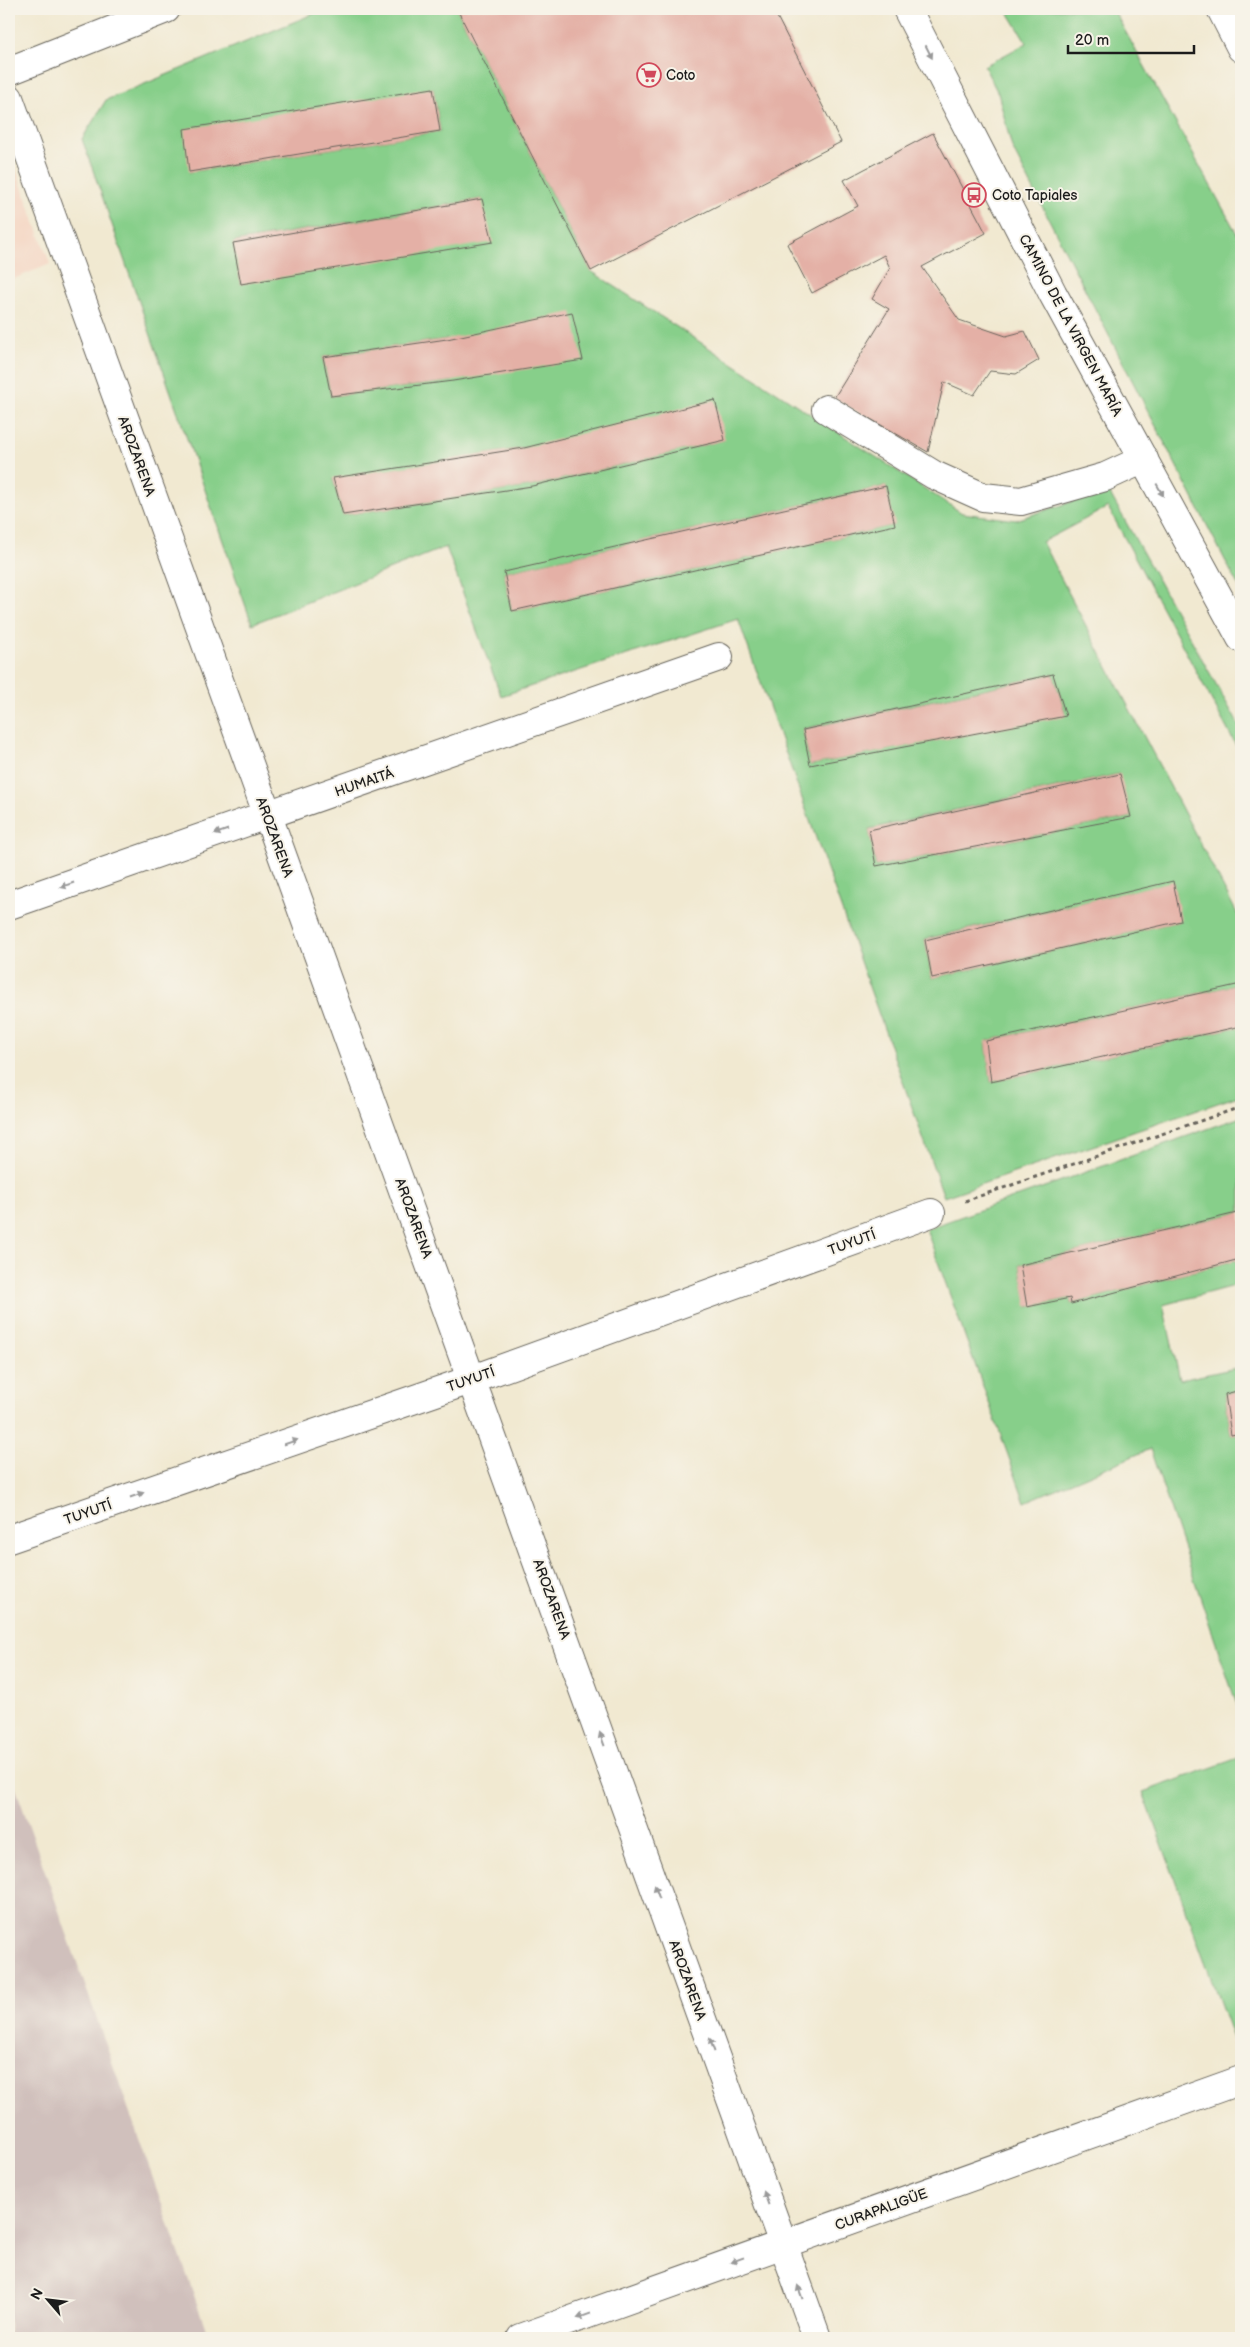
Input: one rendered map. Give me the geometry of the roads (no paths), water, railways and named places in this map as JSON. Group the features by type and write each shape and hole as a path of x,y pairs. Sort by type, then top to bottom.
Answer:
{"main road":[{"path":"9,72 166,9"},
{"name":"CAMINO DE LA VIRGEN MARÍA","path":"907,9 1053,294 1241,638"},
{"path":"1221,9 1241,48"},
{"name":"AROZARENA","path":"9,98 267,816 473,1379 817,2338"},
{"path":"826,408 934,474 983,497 1021,502 1105,478 1144,459"},
{"name":"HUMAITÁ","path":"9,904 267,816 719,657"},
{"name":"TUYUTÍ","path":"9,1540 473,1379 931,1213"},
{"name":"CURAPALIGÜE","path":"521,2338 1241,2080"}],"place":[{"name":"Coto","path":"649,75"},
{"name":"Coto Tapiales","path":"974,195"}]}
